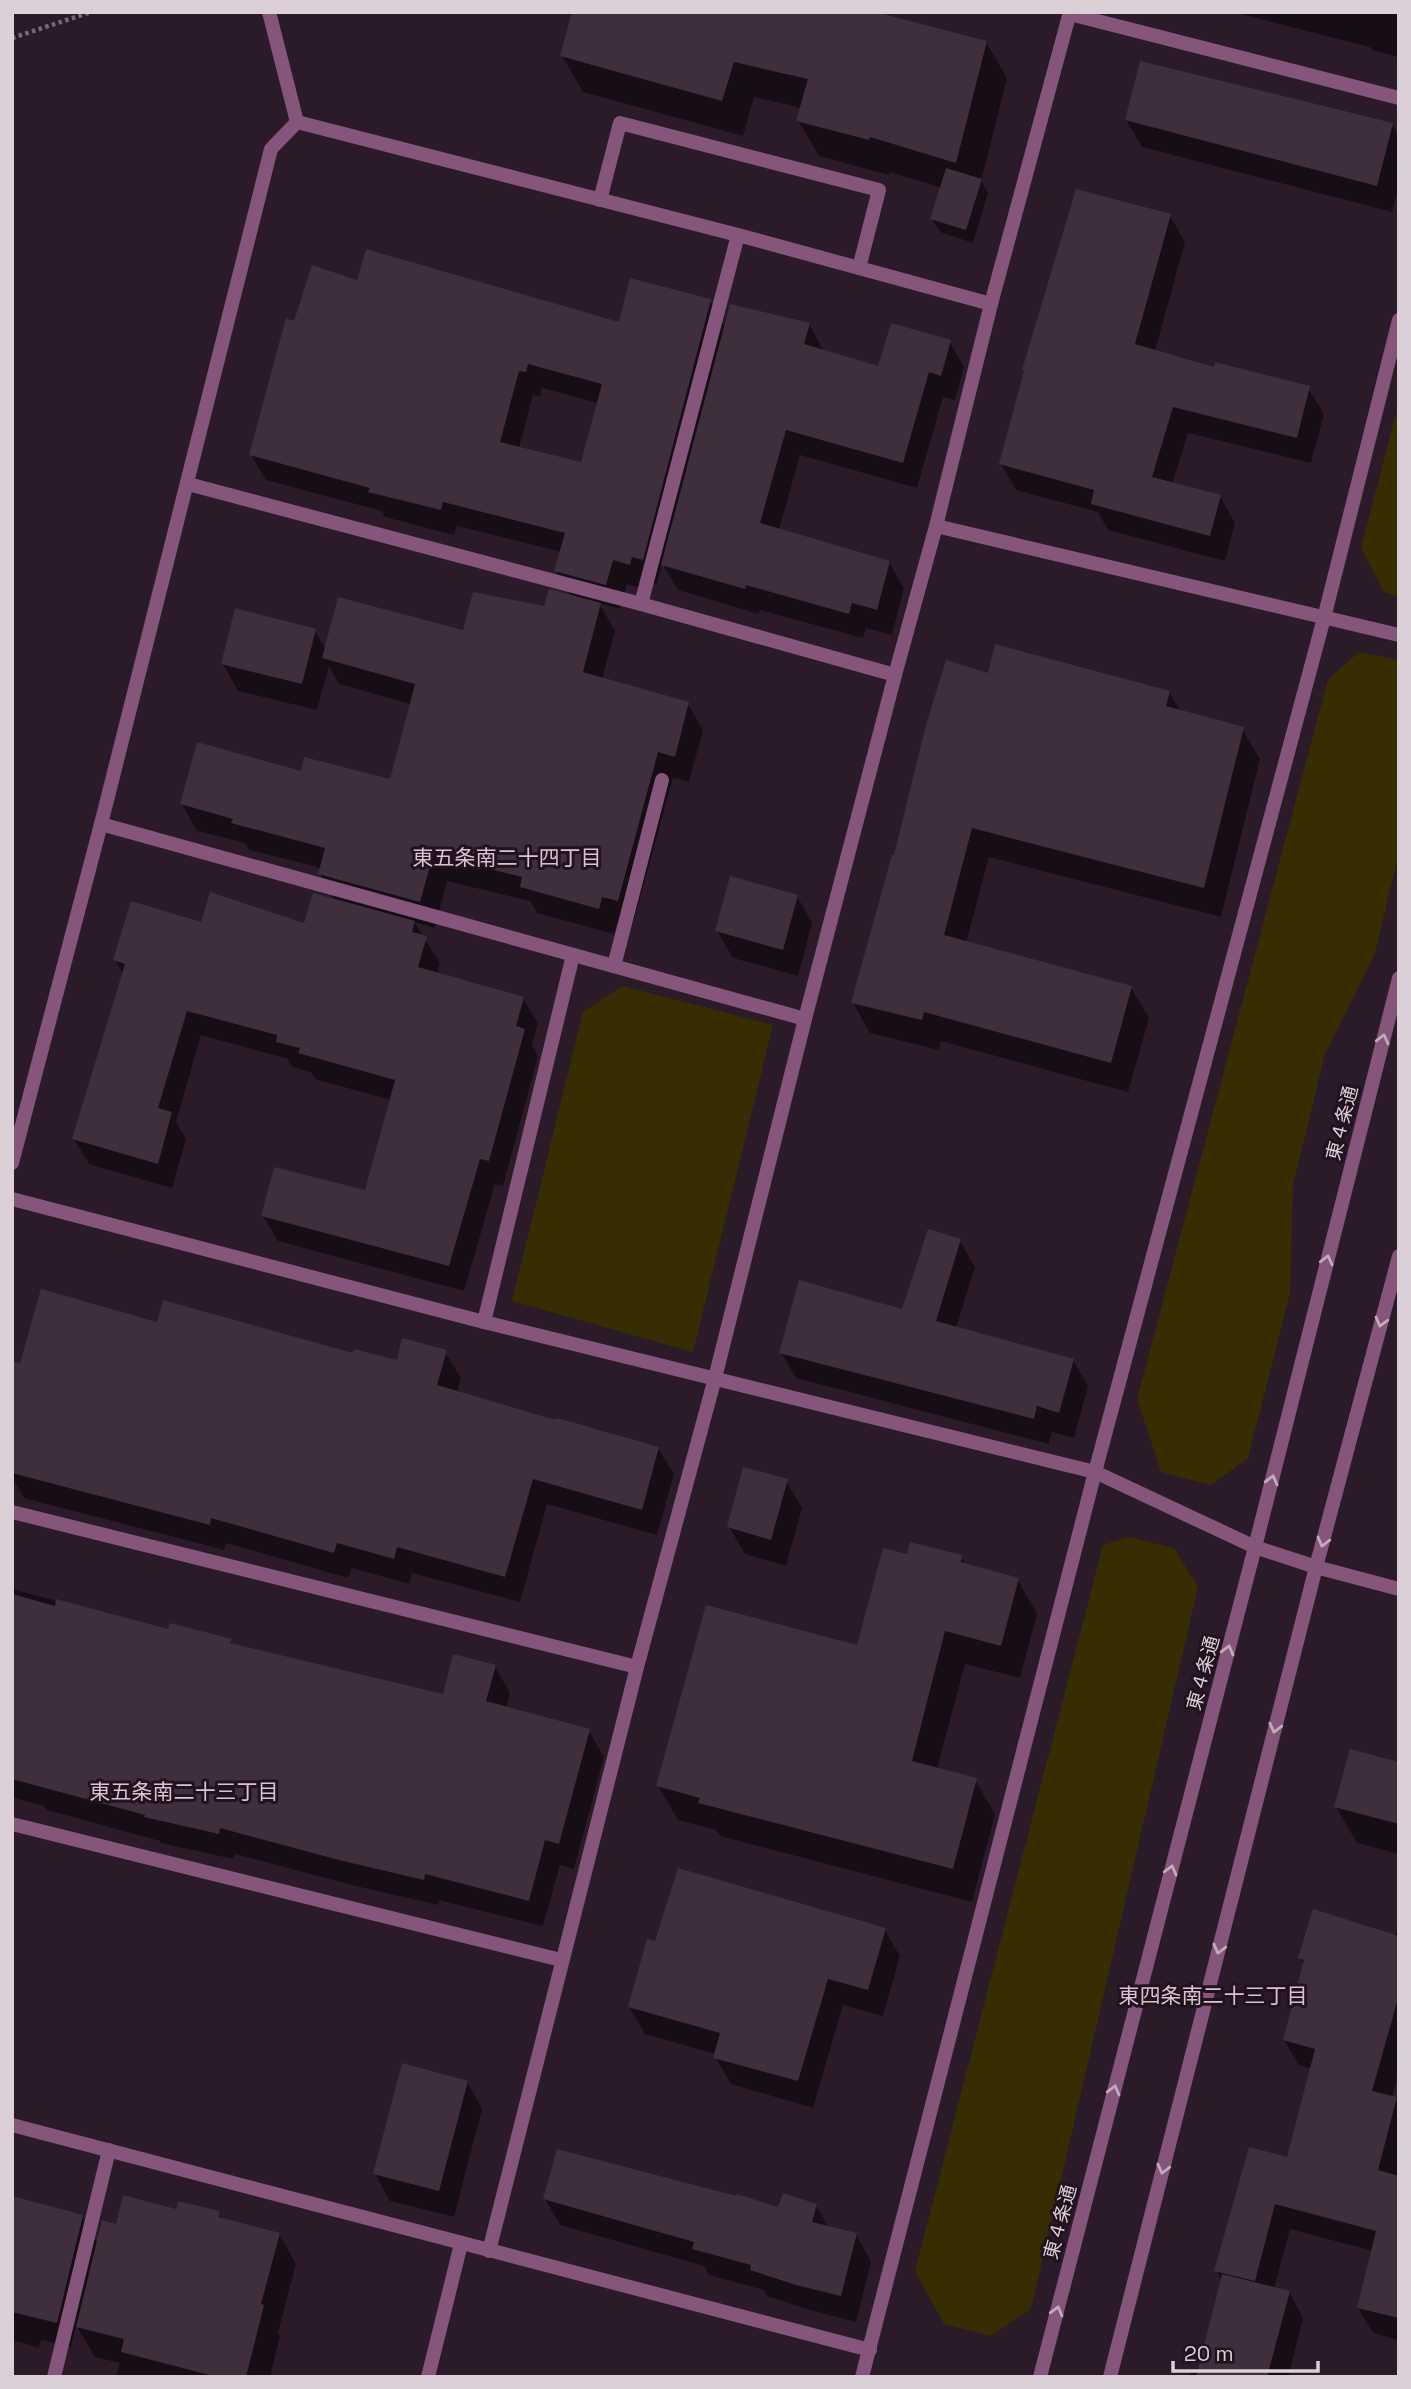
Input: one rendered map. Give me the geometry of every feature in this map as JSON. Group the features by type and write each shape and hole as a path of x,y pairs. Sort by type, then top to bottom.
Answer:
{"street":[{"path":"269,12 297,122"},
{"path":"489,2251 561,1960 715,1378 805,1019 936,526 991,304 1070,13 1399,98"},
{"path":"297,122 738,235 991,304"},
{"path":"12,1163 188,484 271,149 297,122"},
{"path":"600,200 620,123 879,190 859,268"},
{"path":"641,604 738,235"},
{"path":"862,2377 1095,1472 1324,618 1399,320"},
{"path":"188,484 641,604 895,675"},
{"path":"936,526 1399,635"},
{"path":"614,966 662,780"},
{"path":"101,824 805,1019"},
{"path":"484,1322 573,955"},
{"name":"東４条通","path":"1040,2377 1399,978"},
{"path":"12,1199 484,1322 1095,1472 1255,1547 1316,1567 1399,1589"},
{"path":"1110,2377 1316,1567 1399,1256"},
{"path":"12,1512 637,1667"},
{"path":"12,1824 561,1960"},
{"path":"12,2125 870,2350"},
{"path":"54,2377 109,2150"},
{"path":"428,2377 461,2244"}],"path":[{"path":"12,38 91,12"}],"shaded area":[{"path":"1399,402 1399,597 1384,592 1361,548"},
{"path":"1359,652 1399,660 1399,852 1375,953 1325,1054 1293,1185 1290,1293 1248,1458 1211,1485 1161,1472 1137,1399 1328,679"},
{"path":"623,986 773,1025 693,1352 512,1301 583,1012"},
{"path":"1129,1537 1174,1548 1198,1587 1031,2309 990,2336 944,2324 915,2271 1103,1545"}],"building":[{"path":"572,12 875,12 987,41 956,163 870,137 869,140 796,121 808,79 734,62 722,101 560,56"},
{"path":"1140,61 1393,123 1377,186 1125,120"},
{"path":"946,168 982,179 966,230 930,219"},
{"path":"1076,189 1171,214 1135,344 1214,367 1215,362 1310,386 1297,438 1173,407 1152,477 1221,495 1210,536 1091,504 1094,490 999,464 1024,371 1022,370"},
{"path":"366,249 619,322 630,278 711,299 643,560 632,557 630,565 613,560 606,585 554,571 565,533 443,502 441,510 368,492 370,488 249,455 286,318 294,321 312,265 357,280","holes":["528,364 602,384 581,462 500,442 519,371 526,372"]},
{"path":"730,304 810,323 804,344 878,366 891,323 951,340 941,376 929,372 903,463 786,430 760,523 890,561 877,610 852,603 849,614 661,565"},
{"path":"549,589 601,603 583,672 689,702 675,757 658,752 618,901 602,897 599,909 520,887 522,877 433,855 420,902 318,874 325,848 231,823 233,819 180,804 197,742 301,771 304,757 390,779 415,684 322,658 338,597 463,630 473,592 544,606"},
{"path":"235,608 316,629 302,684 221,664"},
{"path":"995,644 1170,691 1166,706 1244,727 1204,888 972,828 944,935 1132,986 1111,1063 924,1012 922,1020 851,1003 946,660 988,673"},
{"path":"730,876 798,895 783,950 715,931"},
{"path":"210,892 304,923 313,893 415,921 412,932 427,936 418,967 524,997 516,1026 525,1029 489,1161 480,1159 449,1266 261,1216 274,1167 365,1190 395,1080 298,1053 300,1048 276,1042 277,1035 187,1011 158,1108 172,1112 158,1164 72,1139 125,964 113,960 131,901 201,922"},
{"path":"928,1229 961,1239 936,1321 1074,1359 1059,1413 1037,1406 1034,1419 779,1353 799,1280 902,1309"},
{"path":"41,1289 157,1322 163,1300 353,1353 354,1349 397,1360 402,1338 447,1350 437,1385 659,1447 642,1510 533,1479 505,1577 397,1547 394,1559 337,1543 334,1553 211,1518 210,1525 12,1473 12,1361 20,1363"},
{"path":"743,1467 788,1479 771,1540 727,1527"},
{"path":"910,1542 962,1555 961,1562 1019,1578 1001,1646 945,1631 912,1761 977,1778 953,1869 698,1803 700,1798 656,1786 706,1605 857,1645 883,1548 907,1554"},
{"path":"12,1594 55,1606 56,1599 168,1629 170,1623 232,1639 230,1643 443,1694 453,1654 496,1665 486,1701 590,1729 559,1844 545,1840 529,1901 425,1874 424,1880 339,1860 220,1828 219,1834 144,1817 145,1815 12,1779"},
{"path":"1350,1749 1399,1762 1399,1824 1334,1807"},
{"path":"678,1868 886,1928 868,1990 828,1979 798,2081 713,2058 720,2033 628,2007 647,1939 655,1941"},
{"path":"1313,1909 1399,1936 1399,1995 1372,2091 1397,2097 1378,2170 1399,2176 1399,2318 1357,2308 1376,2231 1275,2204 1255,2281 1214,2271 1249,2147 1287,2157 1315,2049 1283,2040 1304,1960 1298,1958"},
{"path":"402,2063 468,2081 439,2191 373,2174"},
{"path":"557,2149 736,2196 737,2194 778,2207 783,2193 817,2204 812,2222 857,2233 841,2296 796,2285 750,2270 751,2265 692,2249 694,2242 543,2199"},
{"path":"123,2195 176,2209 178,2201 220,2211 219,2217 280,2233 261,2304 264,2305 246,2377 217,2377 121,2352 124,2339 76,2327 102,2220 116,2224"},
{"path":"12,2196 83,2215 57,2323 12,2312"},
{"path":"1222,2274 1290,2291 1267,2377 1196,2377"}],"district":[{"name":"東五条南二十四丁目","path":"507,857"},
{"name":"東五条南二十三丁目","path":"184,1791"},
{"name":"東四条南二十三丁目","path":"1213,1995"}]}
